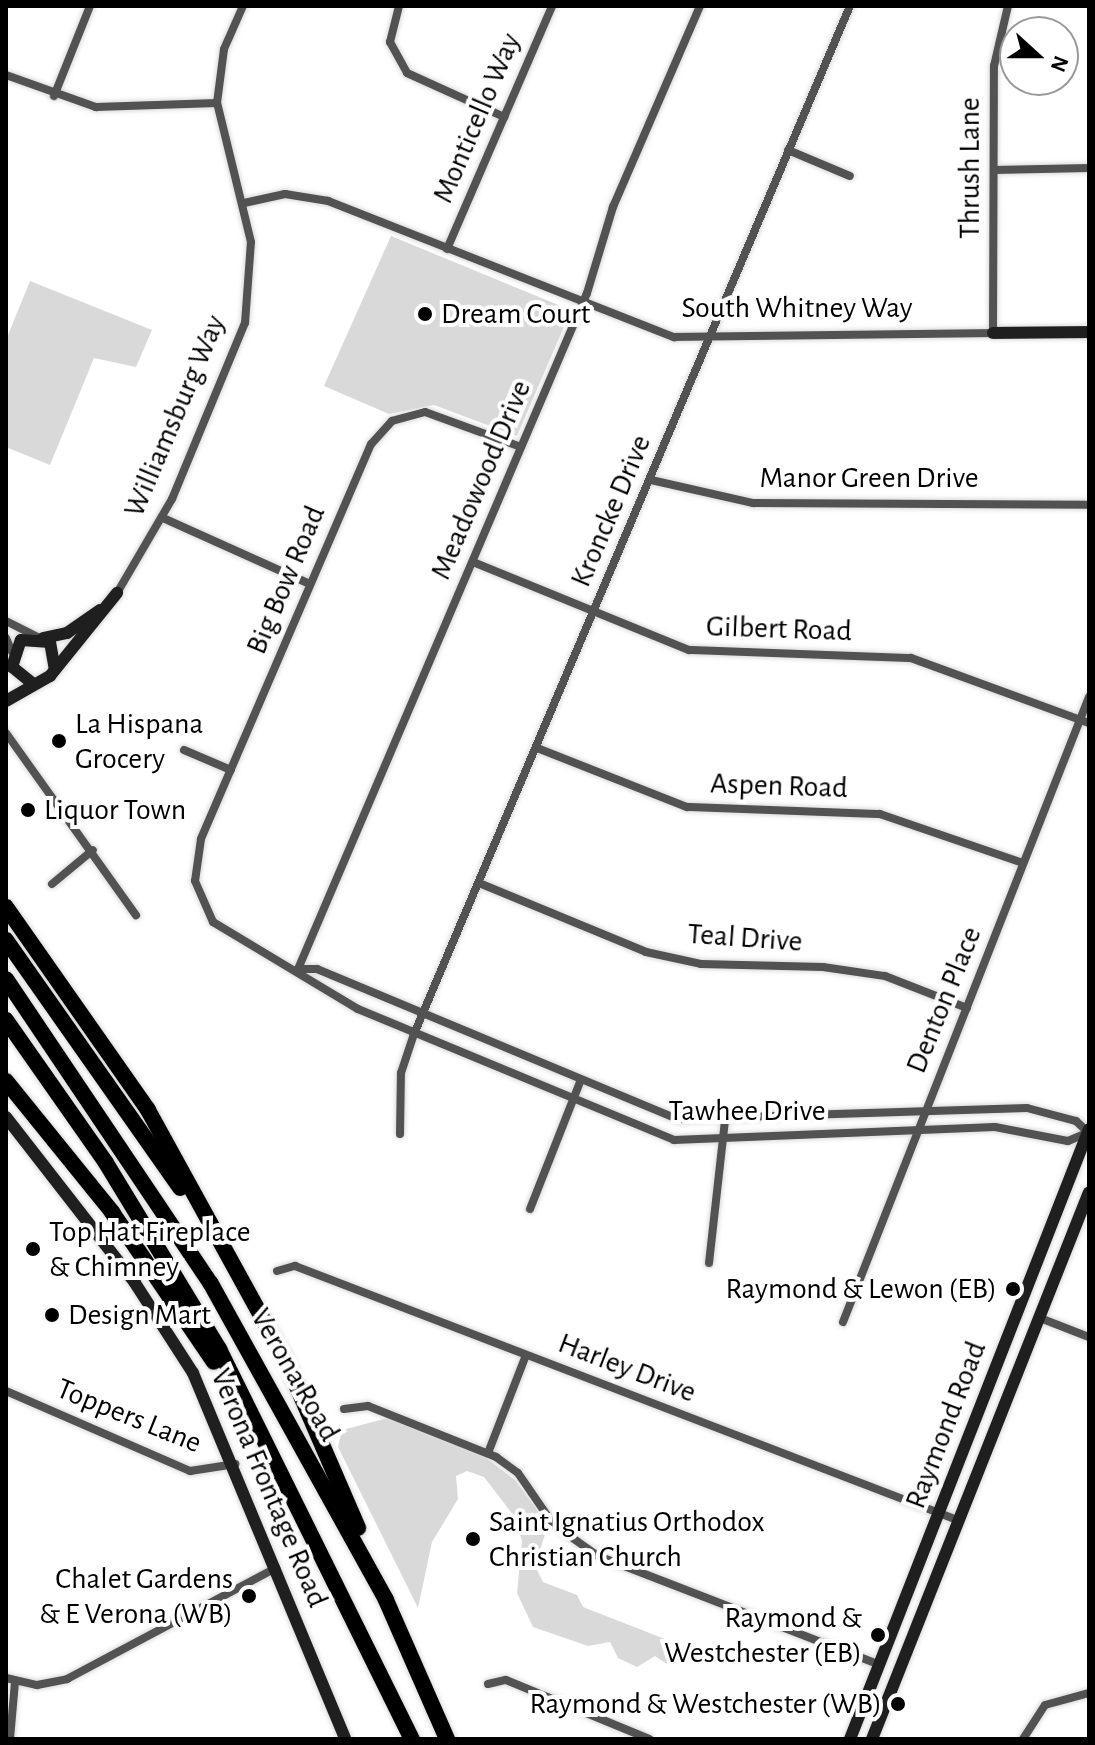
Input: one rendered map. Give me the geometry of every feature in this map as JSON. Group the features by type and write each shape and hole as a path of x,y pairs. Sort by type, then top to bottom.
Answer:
{"highway":[{"path":"6,907 148,1110 285,1359 386,1600"},
{"path":"6,940 227,1255"},
{"name":"Verona Road","path":"6,979 178,1229 386,1600 447,1739"},
{"name":"Verona Road","path":"6,1020 185,1290 278,1465 412,1739"},
{"path":"6,1081 129,1236 278,1465"}],"main road":[{"name":"South Whitney Way","path":"993,333 1089,332"},
{"name":"Williamsburg Way","path":"40,637 67,633 113,598"},
{"name":"Williamsburg Way","path":"55,670 113,598"},
{"path":"6,701 55,670 54,648 40,637 9,660 15,674 32,683"},
{"name":"Verona Frontage Road","path":"6,1117 160,1319 235,1464 345,1739"},
{"name":"Raymond Road","path":"850,1739 1088,1132"},
{"name":"Raymond Road","path":"872,1739 1089,1192"}],"street":[{"path":"54,96 90,6"},
{"name":"Williamsburg Way","path":"113,598 163,518 245,323 252,261 244,203 217,103 224,49 243,6"},
{"path":"399,6 390,42 398,64 504,117"},
{"name":"Monticello Way","path":"447,249 552,6"},
{"name":"Meadowood Drive","path":"298,969 582,304 613,207 700,6"},
{"name":"Kroncke Drive","path":"400,1134 401,1073 421,1015 850,6"},
{"name":"Thrush Lane","path":"993,333 994,66 1008,6"},
{"path":"6,75 54,96 96,107 217,103"},
{"path":"788,150 850,176"},
{"path":"994,170 1089,168"},
{"name":"South Whitney Way","path":"244,203 311,196 650,332 709,337 993,333"},
{"name":"Big Bow Road","path":"198,894 196,855 364,457 392,421 435,412 521,447"},
{"name":"Manor Green Drive","path":"651,480 753,503 1089,505"},
{"path":"163,518 310,584"},
{"name":"Gilbert Road","path":"473,562 668,643 726,656 911,658 1089,723"},
{"path":"6,621 40,637"},
{"path":"6,638 9,660"},
{"name":"Denton Place","path":"843,1322 1089,697"},
{"path":"6,733 93,850 136,915"},
{"name":"Aspen Road","path":"537,748 687,807 880,814 1023,863"},
{"path":"184,750 231,770"},
{"path":"52,884 93,850"},
{"name":"Teal Drive","path":"479,883 646,952 701,964 823,967 885,976 967,1008"},
{"name":"Tawhee Drive","path":"198,894 227,934 298,969 310,983 414,1034 653,1135 726,1141 1018,1128 1068,1141 1088,1132 1076,1121 1027,1108 725,1121 667,1117 317,969 298,969"},
{"path":"530,1209 580,1082"},
{"path":"709,1263 726,1141 725,1121"},
{"name":"Harley Drive","path":"277,1271 295,1266 960,1521"},
{"path":"1040,1318 1089,1337"},
{"path":"488,1453 526,1355"},
{"name":"Toppers Lane","path":"6,1391 190,1471 235,1464"},
{"path":"344,1409 368,1406 488,1453 518,1473 553,1524 578,1546 880,1665"},
{"path":"10,1739 10,1680 67,1679 276,1568"},
{"path":"488,1684 506,1680 649,1739"},
{"path":"1023,1739 1045,1705 1089,1693"}],"shaded area":[{"path":"391,236 561,306 566,322 517,436 434,405 389,414 324,386"},
{"path":"30,281 152,330 136,367 94,358 50,465 6,447 6,340"},
{"path":"388,1418 485,1457 515,1480 548,1525 535,1566 543,1582 577,1595 583,1607 670,1641 676,1656 670,1666 655,1656 637,1667 618,1658 610,1642 588,1646 533,1627 517,1593 522,1541 514,1516 484,1477 467,1471 456,1476 458,1499 432,1542 418,1608 338,1447 342,1430"}],"place":[{"name":"Dream Court","path":"425,314"},
{"name":"La Hispana Grocery","path":"59,741"},
{"name":"Liquor Town","path":"28,810"},
{"name":"Top Hat Fireplace & Chimney","path":"33,1249"},
{"name":"Raymond & Lewon (EB)","path":"1013,1289"},
{"name":"Design Mart","path":"52,1315"},
{"name":"Saint Ignatius Orthodox Christian Church","path":"473,1539"},
{"name":"Chalet Gardens & E Verona (WB)","path":"249,1596"},
{"name":"Raymond & Westchester (EB)","path":"878,1635"},
{"name":"Raymond & Westchester (WB)","path":"898,1704"}]}
